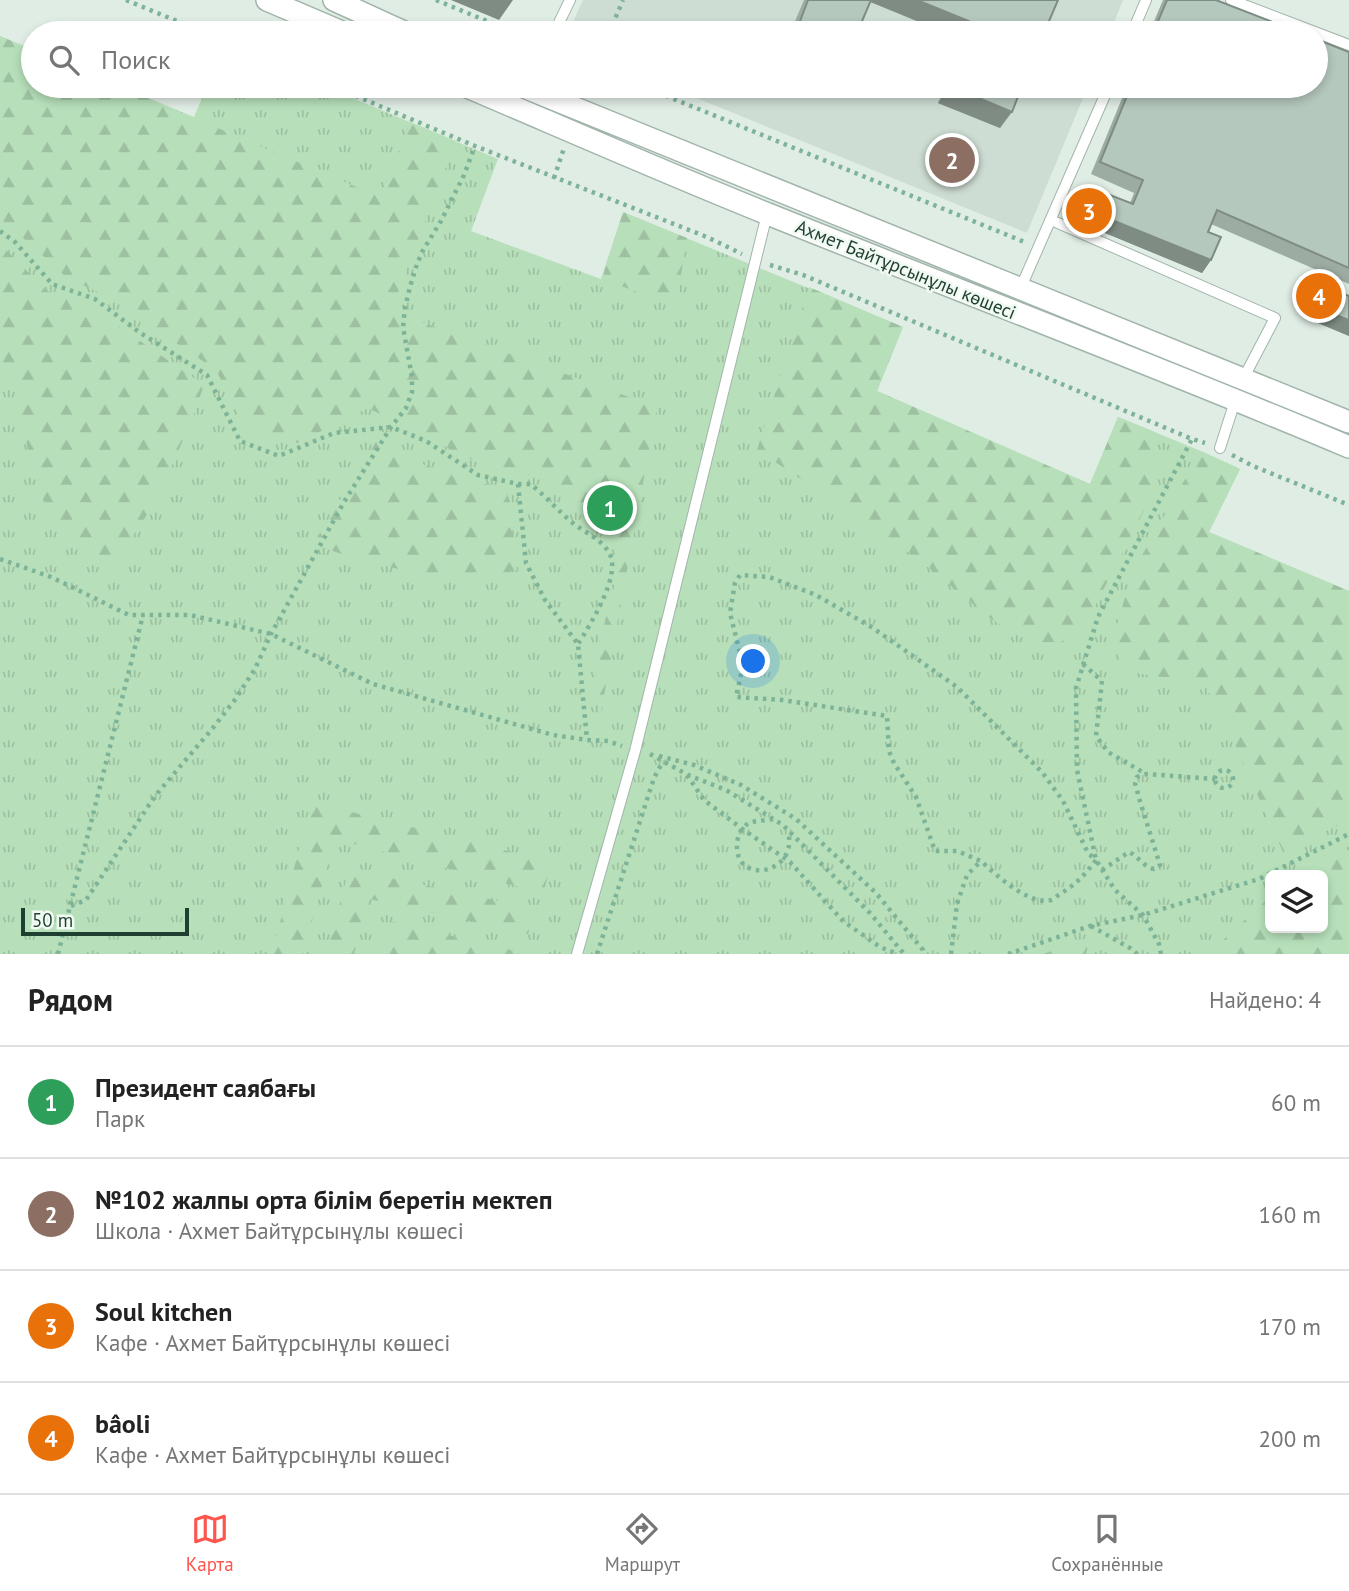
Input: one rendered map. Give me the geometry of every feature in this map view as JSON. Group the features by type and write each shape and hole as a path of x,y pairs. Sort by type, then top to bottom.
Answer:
{"street":[{"path":"267,0 316,21"},
{"path":"334,0 380,21"},
{"name":"Ахмет Байтұрсынұлы көшесі","path":"493,98 767,214 1349,447"},
{"name":"Ахмет Байтұрсынұлы көшесі","path":"554,98 1349,422"}],"lane":[{"path":"560,21 570,0"},
{"path":"1137,21 1146,0"},
{"path":"1231,0 1286,21"},
{"path":"1328,37 1349,45"},
{"path":"1021,288 1104,98"},
{"path":"577,954 635,751 767,214"},
{"path":"1051,220 1275,318 1242,379 1220,448"}],"path":[{"path":"126,0 177,21"},
{"path":"436,0 487,21"},
{"path":"614,21 622,0"},
{"path":"361,98 554,178 707,237 757,260 803,275 1192,439 1220,448 1253,466 1349,505"},
{"path":"671,98 1038,248"},
{"path":"554,178 570,131"},
{"path":"71,906 86,900 155,796 234,701 255,669 271,634 344,502 406,408 412,392 412,377 404,327 405,308 415,267 464,174 475,146"},
{"path":"0,231 15,242 52,284 95,299 139,332 207,375 240,440 279,456 334,433 391,427 426,441 478,475 530,484 610,553 613,572 595,617 578,644"},
{"path":"1096,860 1077,770 1076,688 1098,617 1192,439"},
{"path":"518,484 526,563 545,600 578,644 587,740"},
{"path":"0,559 51,577 129,615 190,615 271,634 373,684 553,735 608,741 635,751 694,765 741,785 796,819 876,892 923,950 923,954"},
{"path":"1096,860 1077,884 1051,900 1035,899 1022,894 981,861 957,851 935,850 916,797 889,751 887,716 736,697 743,665 730,613 735,583 740,575 769,577 816,596 873,628 957,687 1042,772 1063,801 1088,853 1096,860 1115,890 1143,915 1159,944 1161,954"},
{"path":"58,954 143,615"},
{"path":"1083,664 1102,681 1096,736 1108,752 1147,774"},
{"path":"650,754 726,790 773,819 870,913 904,954"},
{"path":"597,954 654,778 663,761"},
{"path":"1222,769 1230,771 1234,776 1232,785 1226,788 1220,787 1215,779 1222,769"},
{"path":"686,773 704,800 790,862 843,921 880,947 898,954"},
{"path":"1102,870 1129,852 1149,868 1154,869 1160,865 1135,783 1137,777 1147,774 1215,779"},
{"path":"773,819 746,825 737,837 737,857 743,865 750,870 768,869 781,862 787,852 789,832"},
{"path":"1008,954 1090,926 1143,915 1259,879 1349,834"},
{"path":"951,954 957,904 967,875 981,861"},
{"path":"1090,926 1137,954"}],"shaded area":[{"path":"583,0 1123,0 1115,21 573,21"},
{"path":"696,98 1083,98 1027,233"}],"green space":[{"path":"0,36 21,45 21,98 148,98 194,117 202,98 353,98 498,159 471,231 601,279 623,212 903,327 877,391 1090,484 1118,417 1240,469 1209,532 1349,591 1349,954 0,954"},
{"path":"0,36 21,45 21,98 147,98 380,197 410,122 456,141 391,311 657,407 599,723 595,658 620,566 614,547 545,480 468,458 368,408 297,443 265,442 242,422 216,370 107,296 67,278 0,217"},
{"path":"623,212 687,238 676,306 602,279"},
{"path":"0,244 47,291 95,310 204,385 158,498 119,557 108,563 94,563 67,541 49,516 31,466 17,395 0,363"},
{"path":"809,287 903,327 877,391 1090,484 1118,417 1157,433 1151,497 1081,633 1060,642 1032,643 991,619 924,564 757,450"},
{"path":"379,437 416,462 507,489 517,570 485,578 402,570 313,544"},
{"path":"1201,451 1240,469 1209,532 1349,591 1349,820 1283,852 1219,709 1206,687 1191,678 1136,673 1121,660 1115,644 1117,625 1132,573"},
{"path":"311,802 552,862 543,893 335,839 303,954 272,954"},
{"path":"1349,850 1349,954 1217,954 1224,939 1265,902 1265,933 1328,933 1328,870 1308,870"},
{"path":"349,869 535,909 528,934 369,899 354,954 326,954"},
{"path":"390,921 519,952 380,954"},
{"path":"1090,937 1086,954 1043,954"}],"building":[{"path":"808,0 871,0 862,21 800,21"},
{"path":"917,0 1058,0 1049,21 969,21"},
{"path":"1167,0 1216,0 1270,21 1158,21"},
{"path":"1328,44 1349,52 1349,268 1217,210 1208,232 1221,237 1211,260 1102,216 1110,195 1133,204 1143,180 1100,162 1126,98 1328,98"},
{"path":"979,98 1017,98 1012,112"},
{"path":"1335,290 1349,296 1349,320 1326,311"}],"place":[{"name":"№102 жалпы орта білім беретін мектеп","path":"952,160"},
{"name":"Soul kitchen","path":"1089,211"},
{"name":"bâoli","path":"1319,296"},
{"name":"Президент саябағы","path":"610,508"}]}
